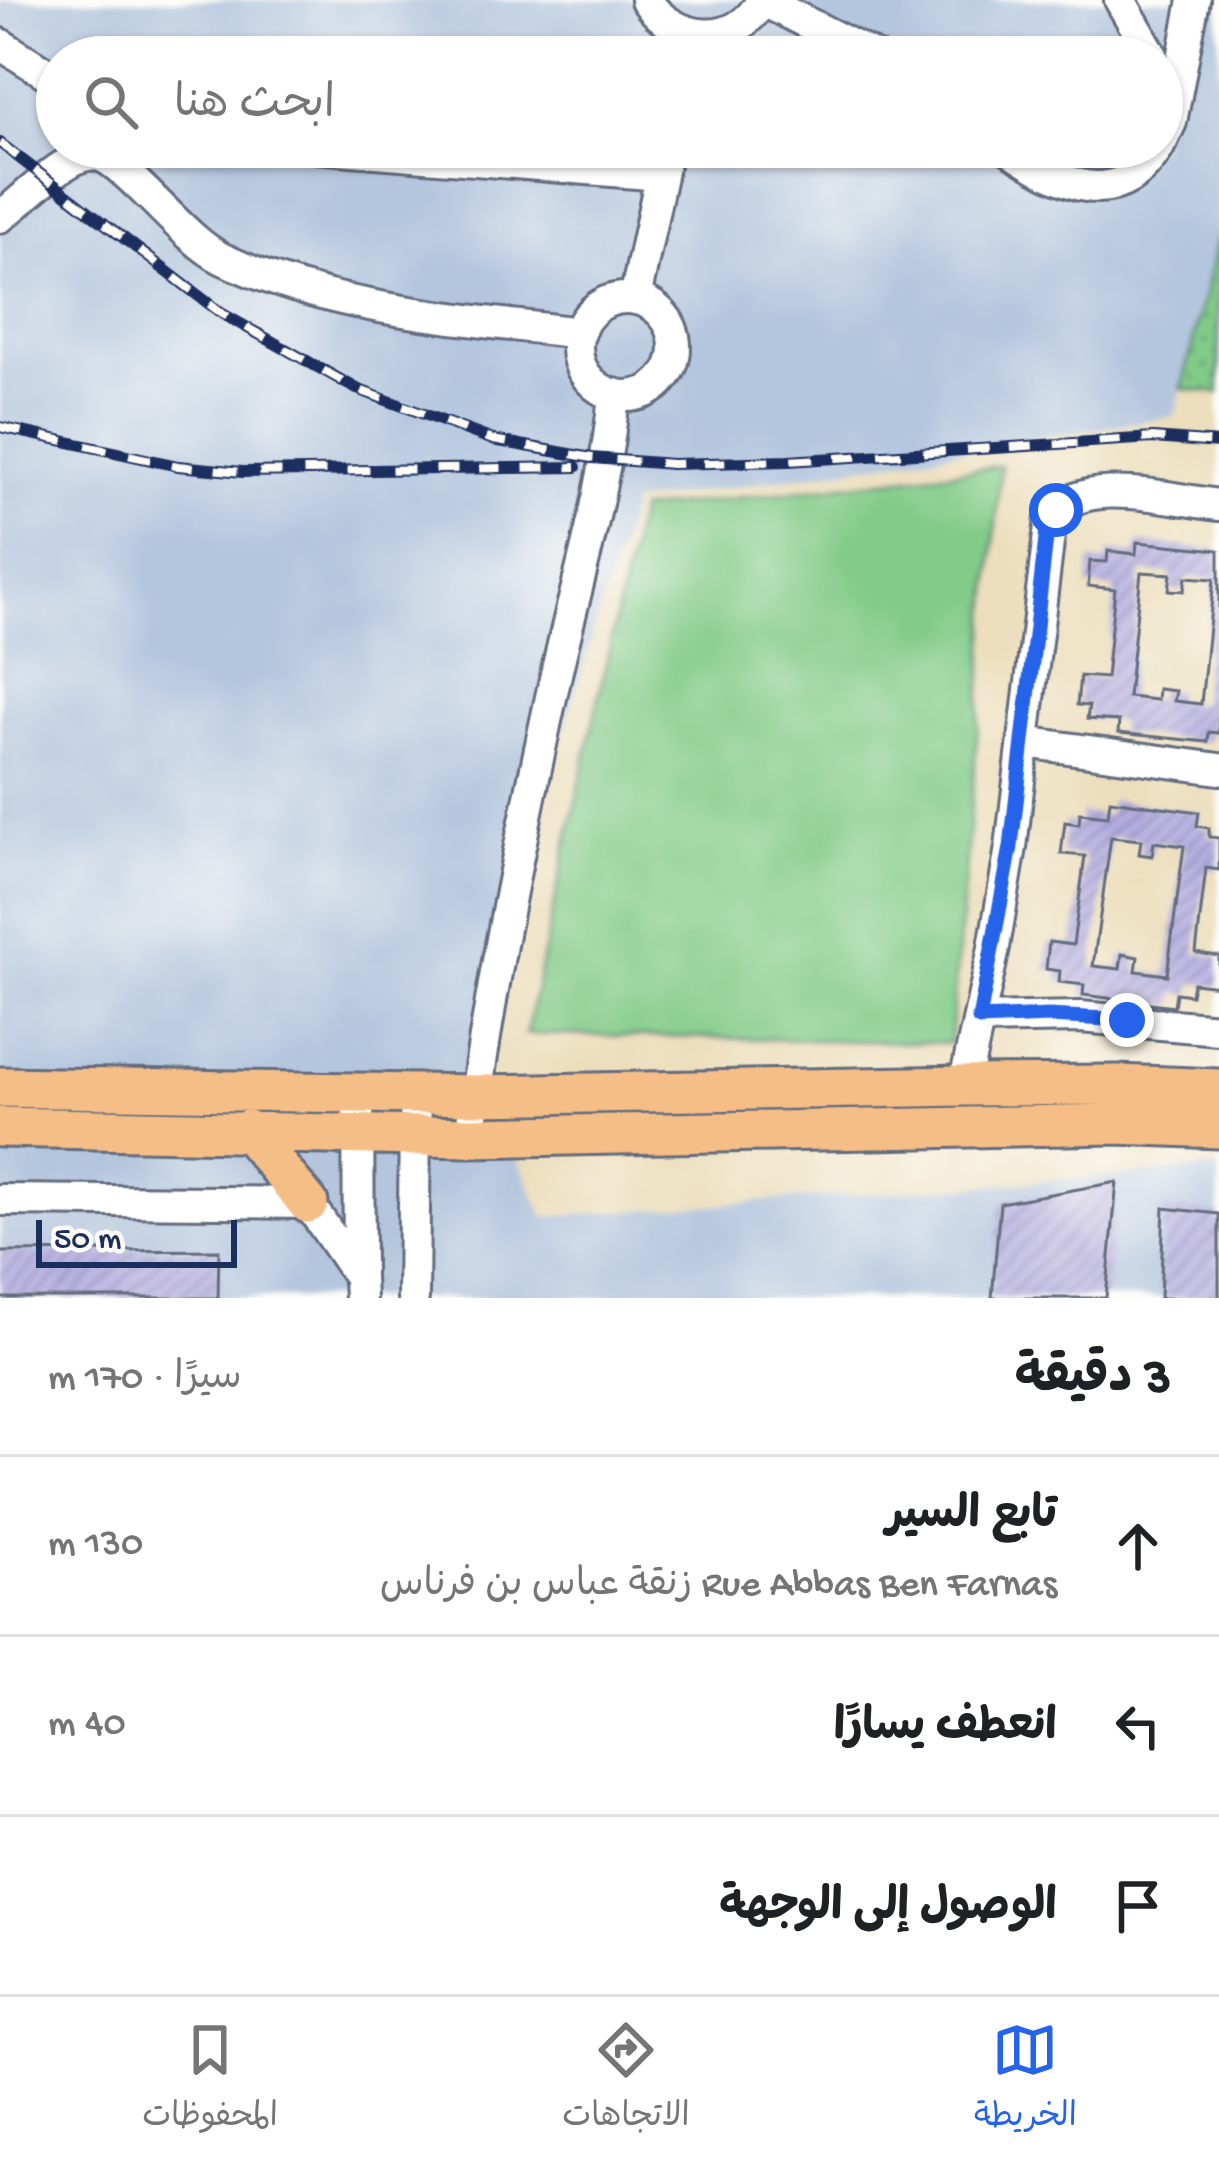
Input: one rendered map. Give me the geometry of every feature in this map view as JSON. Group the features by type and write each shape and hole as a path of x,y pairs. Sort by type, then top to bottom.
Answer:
{"main road":[{"path":"0,1088 476,1095 964,1086 1219,1090"},
{"path":"0,1127 470,1137 1116,1124 1219,1128"},
{"path":"247,1130 308,1203"}],"street":[{"path":"646,0 678,36"},
{"path":"716,36 738,27 762,0 833,36"},
{"path":"1120,0 1141,36"},
{"path":"1183,37 1194,0"},
{"path":"0,44 36,67"},
{"path":"0,217 62,168"},
{"path":"118,168 201,246 270,278 396,311 580,333"},
{"path":"634,299 662,168"},
{"path":"1041,168 1061,180 1098,188 1130,178 1139,168"},
{"path":"634,299 651,305 670,326 674,360 659,385 627,397 591,382 577,352 588,316 606,302 634,299"},
{"path":"470,1137 489,1007 550,702 609,459 614,394"},
{"path":"964,1086 1002,904 1047,530 1056,510 1085,493 1219,506"},
{"path":"1024,742 1219,769"},
{"path":"979,1019 1080,1017 1219,1029"},
{"path":"358,1091 359,1288"},
{"path":"413,1298 416,1092"},
{"path":"0,1201 308,1203 359,1288"}],"shaded area":[{"path":"0,0 1219,0 1219,233 1175,416 632,503 469,1048 544,1217 1219,1168 1219,1298 0,1298"}],"green space":[{"path":"1219,233 1219,393 1182,389"},
{"path":"1001,466 950,1043 526,1034 639,510"}],"building":[{"path":"1137,542 1219,550 1219,733 1209,732 1208,742 1118,733 1119,721 1087,719 1089,706 1077,705 1080,676 1106,678 1115,589 1088,586 1090,561 1107,562 1108,551 1136,554","holes":["1141,572 1171,574 1169,590 1184,591 1186,577 1214,579 1201,704 1174,701 1176,691 1158,689 1157,700 1128,697"]},
{"path":"1110,800 1199,812 1197,826 1209,828 1209,837 1219,838 1219,870 1206,868 1196,953 1219,956 1219,986 1193,983 1191,995 1176,993 1174,1006 1083,995 1084,985 1059,982 1060,971 1046,969 1049,942 1073,945 1085,856 1061,854 1065,822 1079,824 1080,813 1108,816","holes":["1111,837 1141,840 1139,854 1152,856 1154,842 1184,846 1167,975 1136,971 1138,957 1122,954 1120,969 1093,966"]},
{"path":"1117,1182 1106,1298 992,1298 1000,1203"},
{"path":"1164,1208 1219,1214 1219,1298 1160,1298"},
{"path":"219,1250 218,1298 0,1298 0,1252"}],"railway":[{"path":"0,143 221,313 357,389 493,440 592,458 672,464 1153,438 1219,443"},
{"path":"0,427 178,466 243,472 576,467"}],"route":[{"path":"1056,510 1047,530 1011,847 979,1019 1127,1020"}]}
